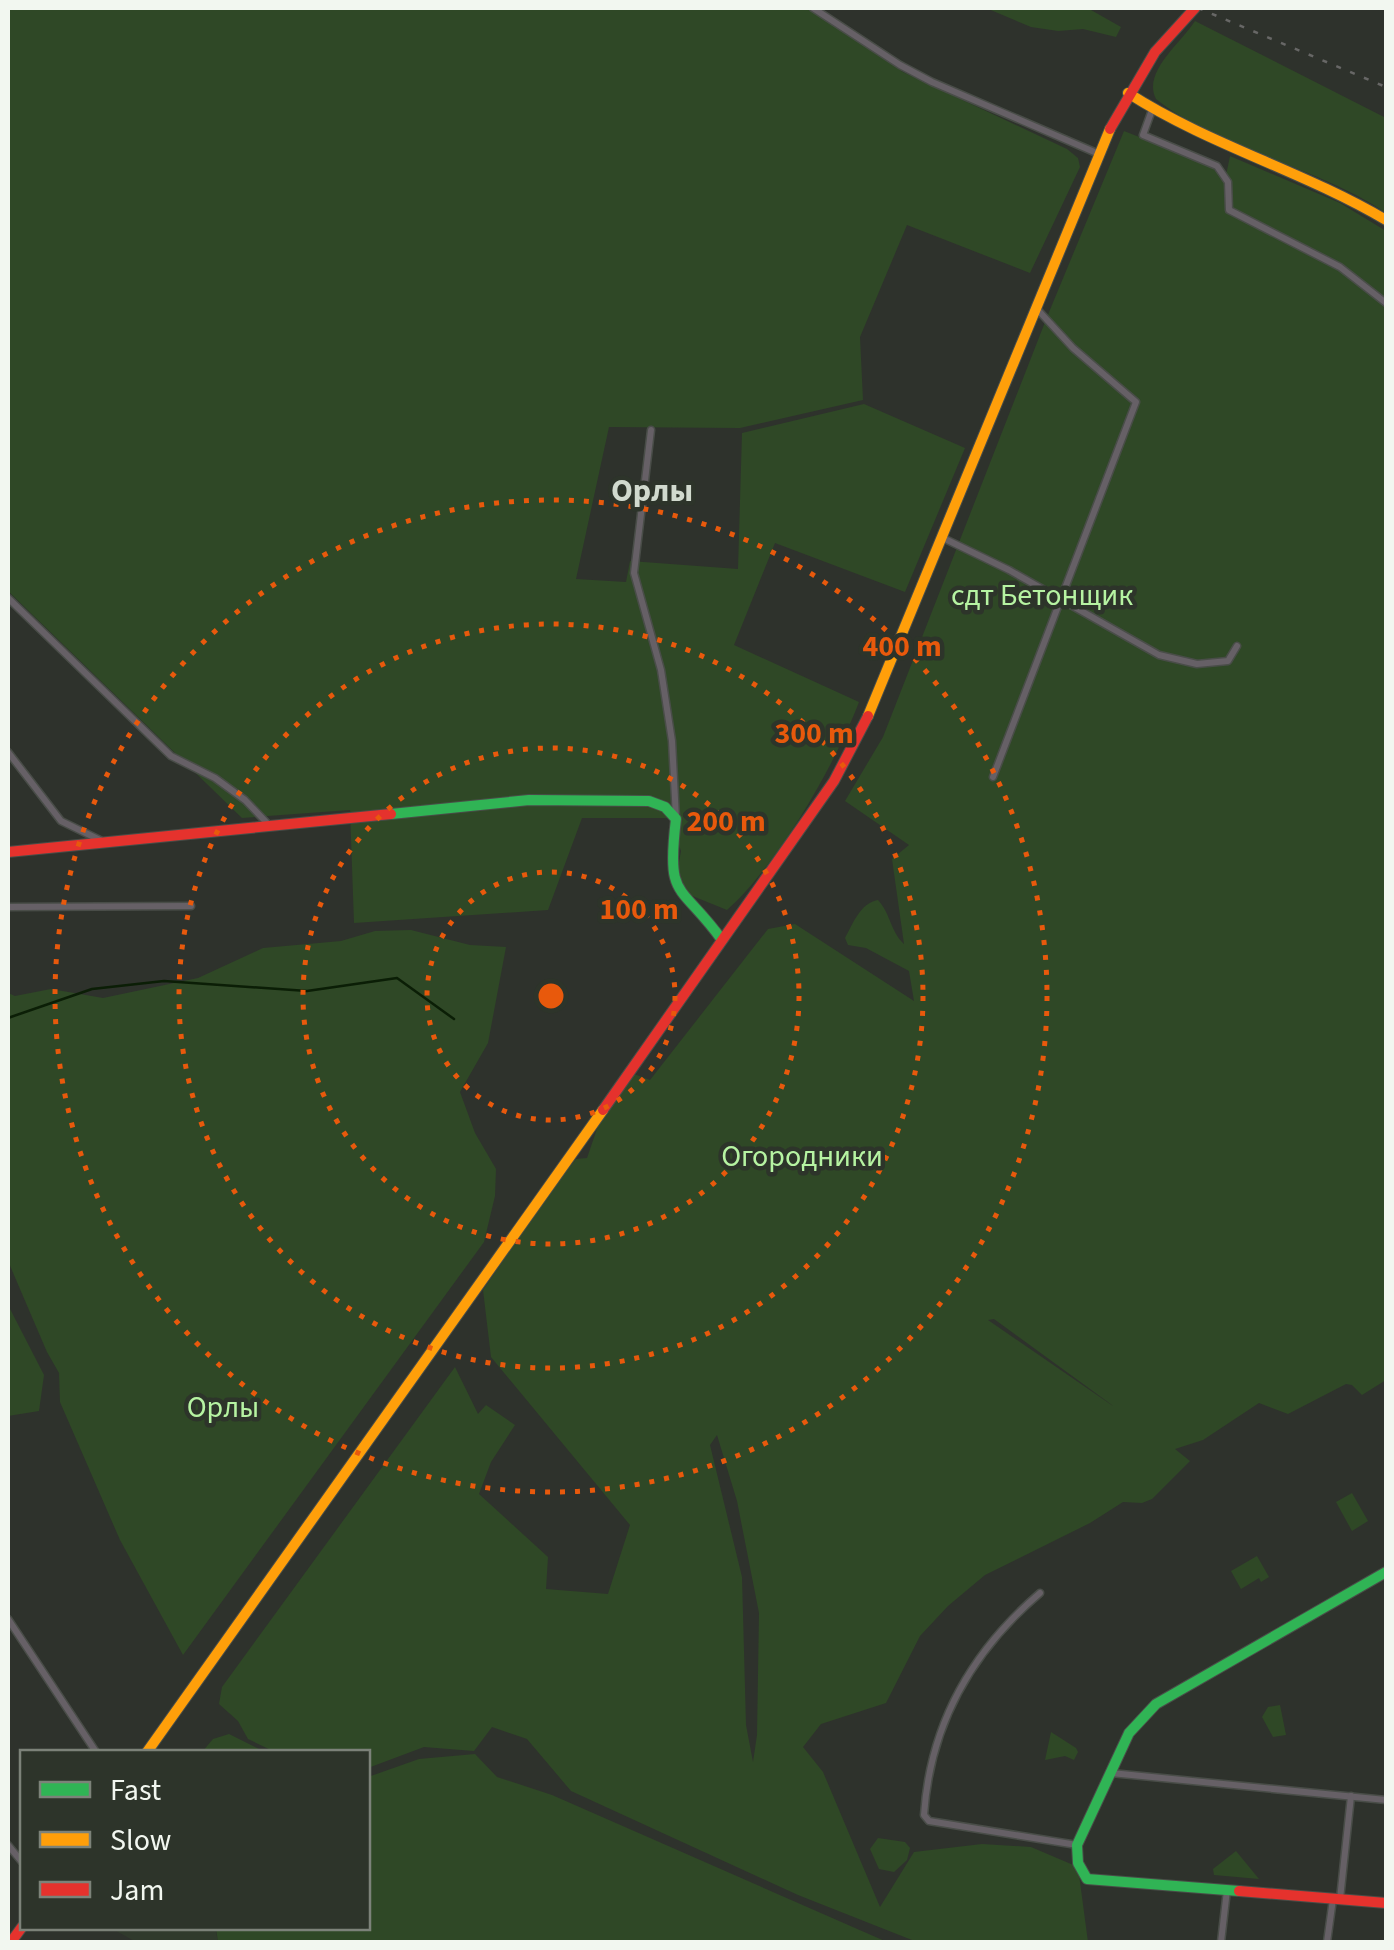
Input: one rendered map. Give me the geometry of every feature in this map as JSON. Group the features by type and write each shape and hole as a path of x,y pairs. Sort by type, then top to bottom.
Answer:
{"main road":[{"path":"147,1750 834,781 876,698 1099,154 1128,93 1155,52 1195,8"},
{"path":"1128,93 1200,135 1340,193 1386,220"},
{"path":"8,852 529,800 650,801 665,807 676,819 672,881 722,940"},
{"path":"1386,1572 1168,1695 1129,1733 1077,1845 1078,1863 1087,1879 1386,1903"}],"street":[{"path":"813,8 932,82 1099,154"},
{"path":"1152,110 1143,135 1216,166 1228,182 1229,210 1340,267 1386,303"},
{"path":"993,776 1136,402 1073,348 1036,308"},
{"path":"651,430 634,572 661,670 672,740 676,819"},
{"path":"943,538 1160,655 1196,664 1228,661 1238,646"},
{"path":"8,598 170,756 215,778 245,800 269,825"},
{"path":"8,752 61,821 100,840"},
{"path":"8,907 191,906"},
{"path":"1040,1593 1006,1623 965,1676 934,1749 924,1815 929,1821 1077,1845"},
{"path":"8,1618 95,1750"},
{"path":"1110,1773 1386,1800"},
{"path":"1327,1942 1351,1796"},
{"path":"1221,1942 1227,1890"}],"shaded area":[{"path":"115,1930 215,1930 218,1942 136,1942"}],"green space":[{"path":"8,8 808,8 903,72 1067,149 1078,158 1080,167 1030,273 907,225 860,337 863,400 740,428 609,427 576,579 626,582 630,561 738,569 742,433 864,404 965,448 905,592 775,543 734,645 859,702 803,813 765,868 727,910 690,895 677,873 681,851 670,818 582,818 548,910 354,923 350,810 242,818 8,591"},
{"path":"986,8 1099,8 1091,10 1121,27 1116,37 1083,29 1058,31 1031,27"},
{"path":"1195,21 1386,118 1386,213 1330,182 1210,132 1156,99 1153,89 1158,68"},
{"path":"1124,131 1208,164 1225,180 1230,156 1340,203 1386,231 1386,1380 1362,1395 1346,1384 1288,1414 1259,1403 1203,1440 1175,1449 1190,1461 1152,1499 1123,1502 1090,1523 985,1575 920,1636 886,1703 821,1724 803,1747 823,1772 880,1907 914,1852 982,1844 1031,1847 1078,1867 1088,1942 917,1942 798,1895 571,1791 527,1739 492,1727 474,1751 424,1747 370,1767 370,1750 271,1750 248,1739 238,1721 219,1704 222,1687 455,1367 478,1414 486,1405 515,1425 491,1462 479,1494 548,1557 546,1589 608,1594 630,1525 491,1357 483,1290 554,1186 576,1159 587,1158 600,1120 634,1074 650,1080 768,929 795,924 914,1001 909,971 866,948 848,945 845,938 862,910 878,900 904,944 892,859 909,845 845,801 883,737","holes":["994,1319 1113,1406 988,1320","717,1435 737,1501 759,1613 753,1762 746,1725 742,1577 710,1445"]},
{"path":"411,930 470,945 506,947 488,1043 460,1092 475,1133 496,1169 495,1196 484,1242 183,1655 120,1540 60,1402 59,1373 8,1261 8,993 15,996 51,989 103,998 198,978 263,948 341,941 375,931"},
{"path":"8,1305 44,1375 39,1411 8,1416"},
{"path":"1352,1493 1368,1521 1352,1531 1336,1502"},
{"path":"1257,1556 1269,1577 1261,1582 1259,1578 1241,1589 1231,1571"},
{"path":"1280,1705 1286,1735 1273,1737 1262,1717 1268,1707"},
{"path":"1051,1732 1076,1748 1074,1760 1065,1756 1045,1760"},
{"path":"229,1734 261,1750 204,1750 213,1739"},
{"path":"475,1754 497,1777 552,1795 887,1942 218,1942 216,1930 370,1930 370,1776 419,1759"},
{"path":"878,1838 905,1842 910,1848 907,1860 894,1872 879,1869 870,1849"},
{"path":"1236,1851 1259,1879 1214,1875 1213,1869"}],"waterway":[{"path":"8,1018 92,989 164,981 307,991 397,978 454,1019"}],"railway":[{"path":"1198,8 1386,87"}],"traffic: fast":[{"path":"391,814 529,800 649,801 665,807 676,819 675,878 722,940"},
{"path":"1239,1891 1087,1879 1078,1863 1077,1845 1129,1733 1156,1704 1386,1572"}],"traffic: slow":[{"path":"1128,93 1191,128 1386,220"},
{"path":"868,716 1110,129"},
{"path":"148,1750 603,1110"}],"traffic: jam":[{"path":"1110,129 1155,52 1195,8"},
{"path":"603,1110 834,781 868,716"},
{"path":"8,852 391,814"},
{"path":"1239,1891 1386,1903"},
{"path":"11,1942 20,1930"}],"district":[{"name":"Орлы","path":"652,490"}],"park label":[{"name":"сдт Бетонщик","path":"1042,595"},
{"name":"Огородники","path":"802,1156"}]}
